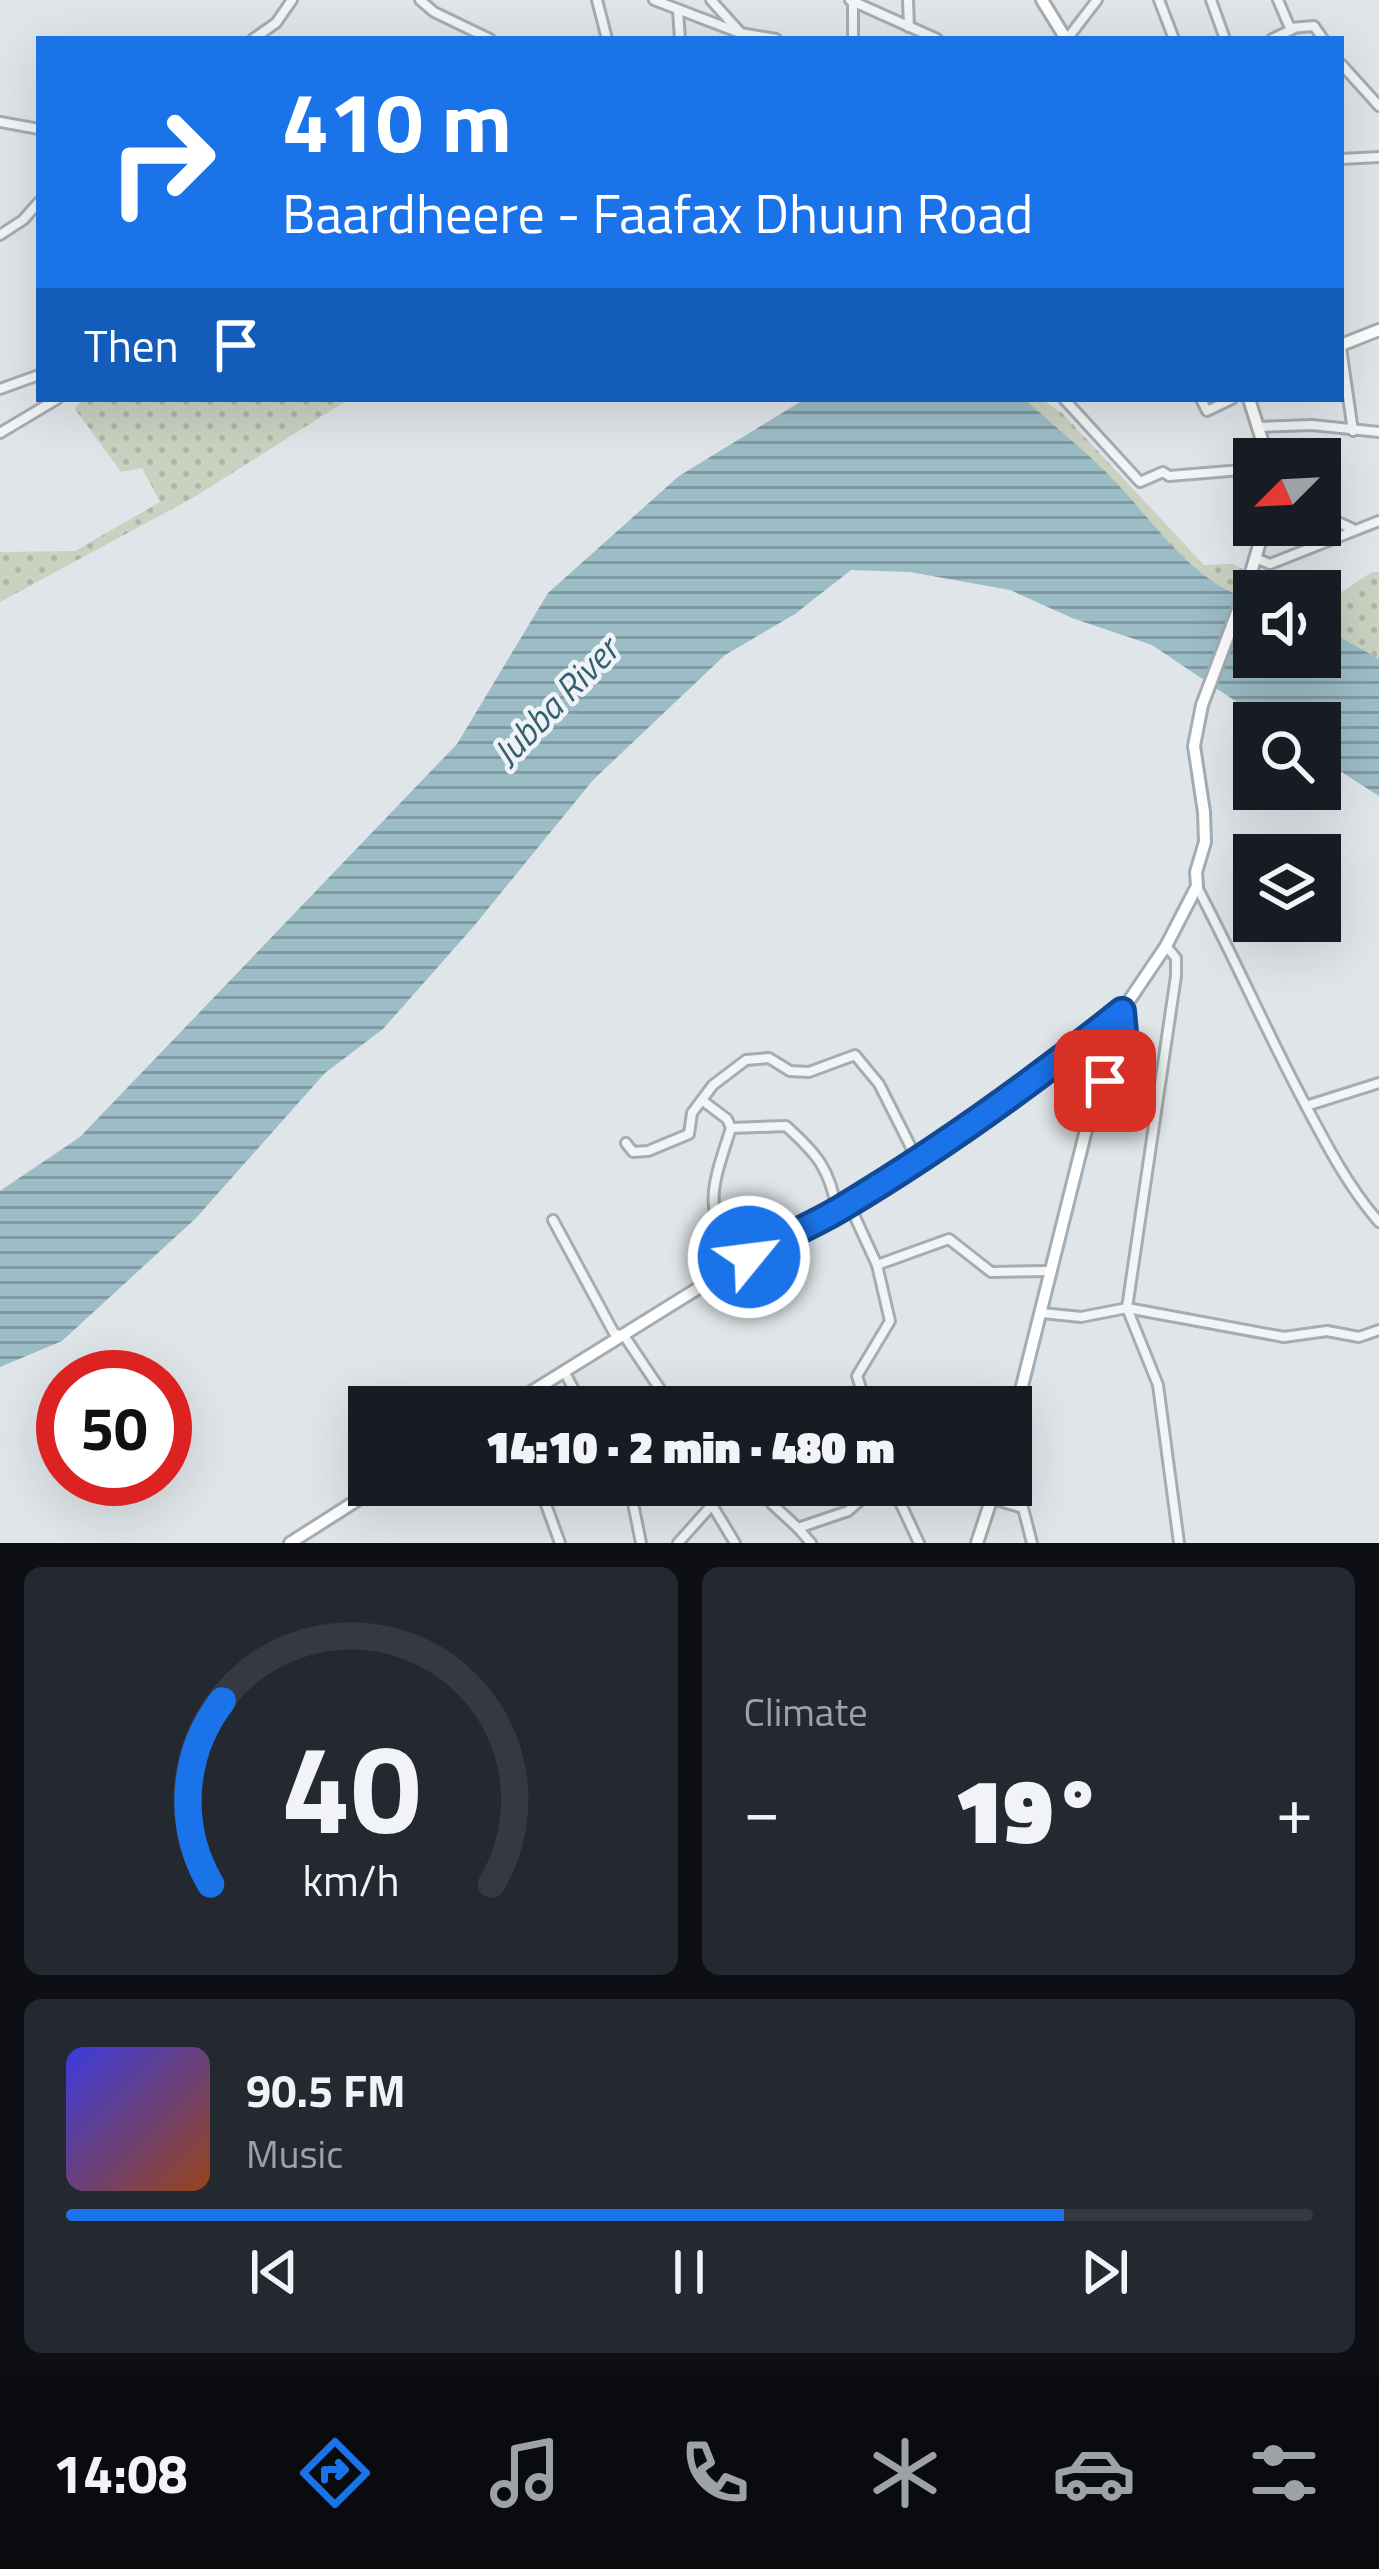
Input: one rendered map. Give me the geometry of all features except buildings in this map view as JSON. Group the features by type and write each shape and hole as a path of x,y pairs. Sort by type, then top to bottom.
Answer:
{"main road":[{"path":"1042,0 1064,36"},
{"path":"1344,345 1379,330"},
{"path":"1250,402 1260,438"},
{"path":"540,1386 771,1244 843,1208 918,1161 1013,1096 1122,1011 1166,946 1197,886 1204,812 1194,746 1202,705 1259,546"},
{"path":"1023,1386 1087,1126 1124,1033 1122,1011"},
{"path":"290,1543 348,1506"},
{"path":"977,1543 990,1506"}],"street":[{"path":"258,36 276,23 292,0"},
{"path":"420,0 484,36"},
{"path":"597,0 606,36"},
{"path":"654,0 758,36"},
{"path":"711,0 740,32"},
{"path":"908,0 909,28"},
{"path":"1068,36 1097,0"},
{"path":"1159,0 1173,36"},
{"path":"1210,0 1224,36"},
{"path":"1278,0 1290,28 1314,26 1321,36"},
{"path":"853,36 852,1 929,36"},
{"path":"678,10 680,36"},
{"path":"1278,36 1300,26"},
{"path":"1344,67 1379,106"},
{"path":"0,122 36,128"},
{"path":"1344,158 1379,157"},
{"path":"0,235 36,205"},
{"path":"1344,367 1353,431"},
{"path":"0,389 36,376"},
{"path":"0,433 53,402"},
{"path":"1067,402 1140,482 1163,472 1168,476 1233,471"},
{"path":"1202,402 1207,411 1226,402"},
{"path":"1256,427 1312,424 1379,432"},
{"path":"1255,558 1270,564 1379,520"},
{"path":"1341,523 1352,528"},
{"path":"1197,886 1319,1135 1379,1222"},
{"path":"1166,946 1176,958 1176,976 1127,1309 1158,1385 1179,1543"},
{"path":"626,1143 633,1152 648,1150 689,1134 692,1114 713,1085 746,1060 769,1058 790,1070 809,1072 855,1054 890,1104 918,1161"},
{"path":"1306,1106 1379,1084"},
{"path":"703,1102 727,1119 731,1128 711,1206 739,1264"},
{"path":"731,1128 786,1126 819,1156 877,1265 890,1321 857,1376 860,1386"},
{"path":"553,1220 614,1333 625,1337 658,1386"},
{"path":"877,1265 949,1239 992,1272 1048,1271"},
{"path":"1042,1313 1081,1317 1127,1309 1284,1337 1327,1331 1359,1337 1379,1330"},
{"path":"564,1370 572,1386"},
{"path":"546,1506 560,1543"},
{"path":"634,1506 641,1543"},
{"path":"678,1543 711,1506"},
{"path":"713,1506 735,1543"},
{"path":"774,1506 812,1543"},
{"path":"798,1528 854,1506"},
{"path":"902,1506 919,1543"},
{"path":"1016,1506 1023,1508 1032,1543"}],"green space":[{"path":"79,402 344,402 196,496 0,602 0,552 75,551 160,502 142,468 121,472 75,409"},
{"path":"1027,402 1045,402 1063,414 1204,565 1233,564 1244,570 1233,570 1233,593 1191,564 1124,492"},
{"path":"1379,572 1379,659 1341,638 1341,592"}],"water":[{"name":"Jubba River","path":"800,402 1027,402 1108,474 1191,564 1233,593 1233,678 1341,678 1341,638 1379,659 1379,796 1341,772 1341,702 1237,702 1152,645 1072,618 1010,590 910,572 851,570 795,614 725,655 593,780 383,1029 325,1073 196,1218 62,1341 0,1367 0,1191 80,1137 457,744 548,593 679,476"}],"route":[{"path":"749,1257 918,1161 1013,1096 1122,1011 1124,1033 1105,1081"}]}
